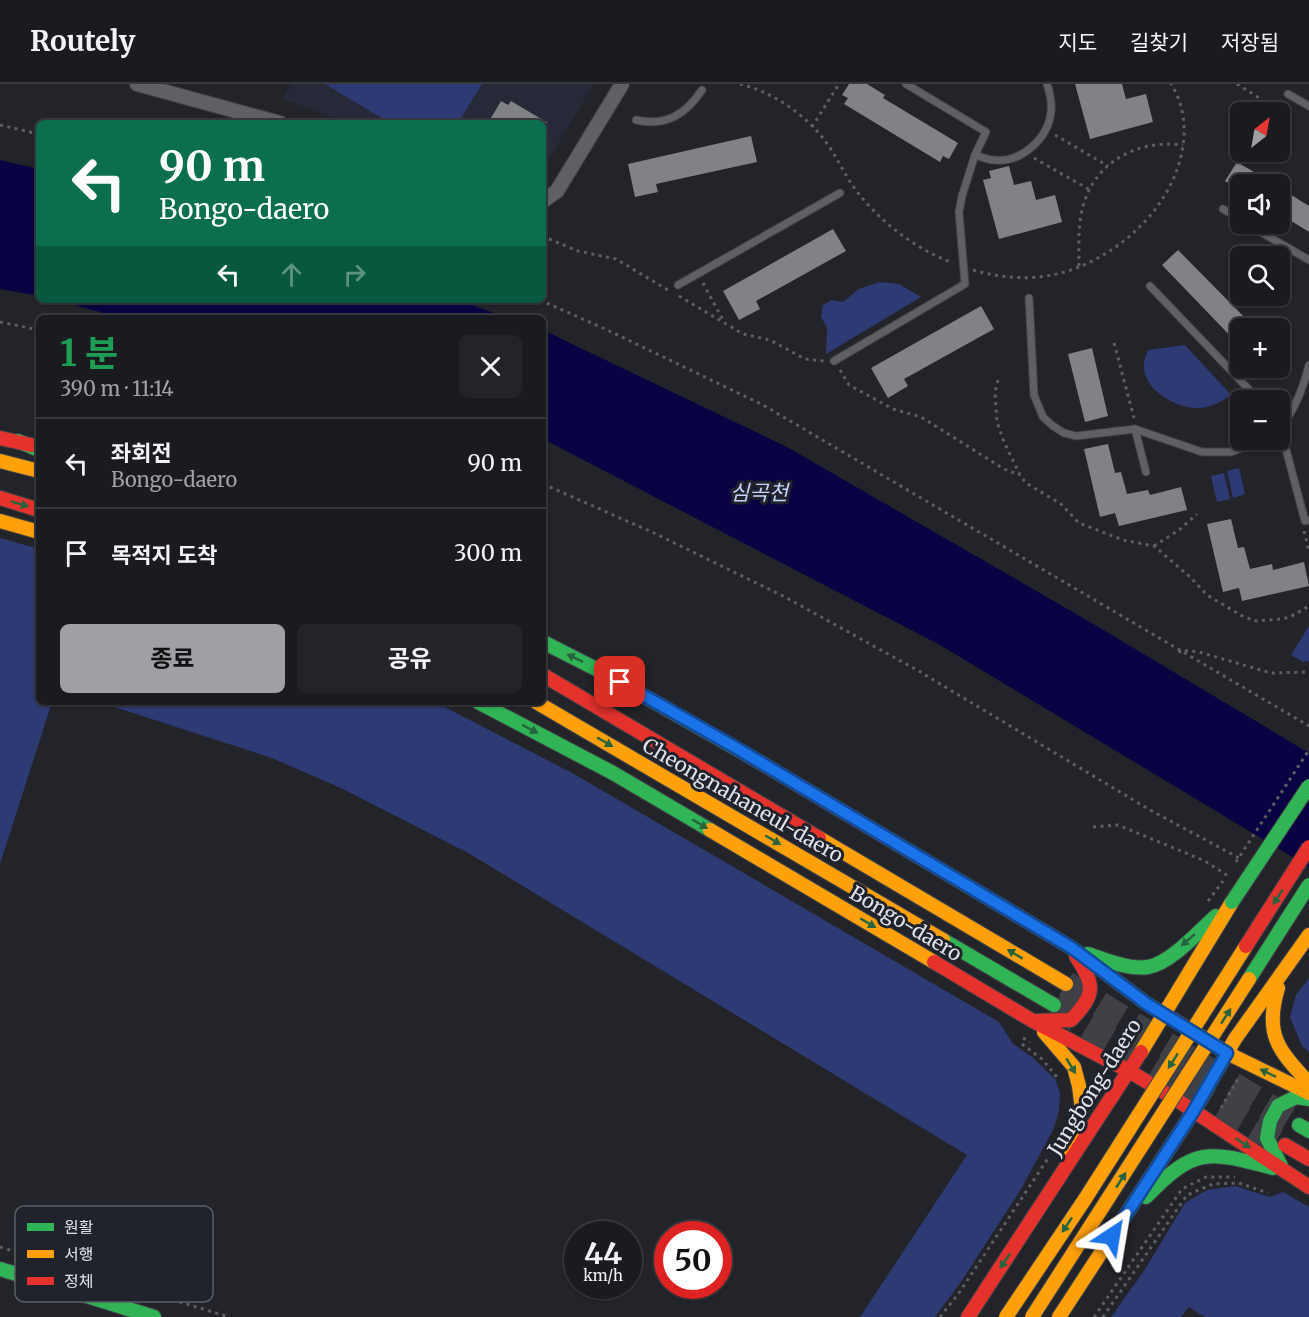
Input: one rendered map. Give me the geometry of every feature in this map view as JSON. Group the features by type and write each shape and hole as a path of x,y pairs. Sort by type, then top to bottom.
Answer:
{"main road":[{"path":"0,438 18,441 36,448"},
{"path":"0,461 36,470"},
{"path":"0,498 36,509"},
{"path":"0,521 36,531"},
{"path":"546,643 600,670 738,749 1072,948 1163,1014 1227,1053 1309,1093"},
{"name":"Cheongnahaneul-daero","path":"546,677 1066,984"},
{"name":"Bongo-daero","path":"484,705 613,773 1033,1021 1129,1071 1309,1186"},
{"name":"Cheongnahaneul-daero","path":"541,705 1054,1005"},
{"name":"Jungbong-daero","path":"968,1317 1053,1190 1232,902 1309,786"},
{"path":"1006,1317 1085,1199 1309,848"},
{"path":"1032,1317 1309,885"},
{"path":"1072,948 1117,963 1149,967 1168,958 1232,902"},
{"path":"1059,1317 1193,1112 1245,1025 1307,938"},
{"path":"1307,938 1277,988 1271,1006 1272,1030 1283,1055 1309,1083"},
{"path":"1033,1021 1071,1020 1082,1009 1088,995 1090,979 1072,948"},
{"path":"1033,1021 1074,1067 1082,1109 1053,1190"},
{"path":"1284,1171 1267,1138 1270,1121 1278,1106 1296,1097 1309,1099"},
{"path":"1285,1145 1309,1159"},
{"path":"1112,1236 1147,1195 1169,1174 1190,1161 1214,1155 1244,1160 1284,1171"},
{"path":"0,1269 15,1274"},
{"path":"106,1302 154,1317"}],"street":[{"path":"137,84 269,120"},
{"path":"546,199 557,191 622,84"}],"lane":[{"path":"834,361 965,284 959,212 975,155 986,132 906,84"},
{"path":"975,155 993,160 1007,160 1025,152 1037,141 1045,129 1051,112 1047,84"},
{"path":"636,120 653,122 681,114 694,103 702,90"},
{"path":"1288,94 1309,106"},
{"path":"678,285 840,193"},
{"path":"1223,209 1230,213"},
{"path":"1264,234 1309,260"},
{"path":"1149,286 1249,390"},
{"path":"1029,298 1033,389 1037,407 1043,417 1064,433 1076,436 1135,429 1202,452 1236,450"},
{"path":"1290,413 1301,393 1309,365"},
{"path":"1135,429 1146,472"},
{"path":"1286,450 1307,520"}],"path":[{"path":"740,84 756,88 775,98 804,119 825,141 858,193 883,219 913,243 935,256 963,266 995,275 1028,279 1056,274 1112,250 1149,216 1174,181 1184,145 1184,117 1171,84"},
{"path":"812,127 839,84"},
{"path":"1237,84 1261,99"},
{"path":"0,125 36,133"},
{"path":"1045,129 1108,166"},
{"path":"1079,266 1080,216 1090,190 1108,166 1138,147 1165,142 1184,145"},
{"path":"1025,152 1090,190"},
{"path":"546,246 548,242 616,259 656,285 743,334 770,339 805,359 834,361 849,385 893,409 921,417 1004,469 1020,475"},
{"path":"698,273 725,324"},
{"path":"546,303 763,405 1309,726"},
{"path":"0,322 36,329"},
{"path":"1113,343 1134,416 1135,429"},
{"path":"998,380 994,401 997,422 1020,475 1026,483 1061,504 1079,523 1123,540 1154,546 1216,603 1244,617 1257,621 1281,619 1290,617 1309,606"},
{"path":"546,485 654,533 785,597 916,670 1150,810 1242,860"},
{"path":"1154,546 1179,530 1197,514"},
{"path":"1307,520 1304,534 1309,551"},
{"path":"1180,652 1199,652 1271,673 1309,672"},
{"path":"1235,862 1309,750"},
{"path":"1093,827 1118,825 1205,861 1233,879"},
{"path":"1223,881 1229,872"},
{"path":"1022,1044 1041,1059 1060,1080"},
{"path":"1219,1110 1240,1076"},
{"path":"940,1317 991,1245 1053,1149"},
{"path":"1094,1317 1182,1189 1206,1177 1223,1175 1244,1178"},
{"path":"1204,1188 1206,1177"},
{"path":"1103,1317 1187,1194 1213,1184 1239,1183 1268,1193"},
{"path":"0,1247 15,1252"},
{"path":"180,1302 229,1317"}],"shaded area":[{"path":"291,84 594,84 546,164 546,120 342,120 282,99"},
{"path":"325,84 482,84 460,120 385,120"},
{"path":"880,282 899,284 921,297 826,354 827,327 821,317 823,305 832,300 843,302 859,289"},
{"path":"1185,345 1230,396 1215,404 1197,408 1170,401 1154,389 1148,381 1144,361 1148,350"},
{"path":"1239,468 1245,494 1233,498 1227,471"},
{"path":"1224,473 1230,499 1217,502 1211,476"},
{"path":"0,538 36,548 36,705 51,705 0,864"},
{"path":"1309,626 1309,661 1303,662 1291,655"},
{"path":"108,705 441,705 574,774 999,1022 1013,1044 1032,1057 1055,1079 1060,1093 1059,1110 1054,1128 1021,1189 961,1282 935,1317 860,1317 967,1155 470,854 343,789 272,758"},
{"path":"1309,978 1309,1052 1302,1046 1290,1017 1296,995"},
{"path":"1235,1186 1270,1197 1283,1192 1309,1207 1309,1317 1205,1317 1189,1307 1181,1317 1111,1317 1144,1271 1185,1203 1207,1190"}],"water":[{"path":"0,160 36,168 36,295 0,289"},
{"path":"68,303 466,303 500,315 110,315"},
{"name":"심곡천","path":"546,331 787,447 1085,619 1309,753 1309,867 940,645 546,441"}],"building":[{"path":"849,84 867,84 885,95 883,98 958,143 949,159 943,156 940,162 844,104 848,98 842,95"},
{"path":"1075,84 1122,84 1126,99 1146,94 1153,122 1090,139"},
{"path":"501,101 508,105 511,101 543,120 490,120"},
{"path":"751,136 757,162 656,184 658,192 635,197 628,164"},
{"path":"1237,162 1257,174 1230,174 1230,184 1225,181"},
{"path":"1009,166 1014,185 1031,181 1036,200 1055,195 1062,222 999,239 983,180 991,178 989,171"},
{"path":"1290,194 1309,206 1309,232 1290,220"},
{"path":"833,229 846,251 756,301 760,309 739,320 723,291"},
{"path":"1178,250 1230,303 1230,306 1233,306 1245,318 1230,318 1230,336 1162,265"},
{"path":"981,306 994,329 904,379 908,386 888,398 871,368"},
{"path":"1092,348 1108,416 1085,422 1068,354"},
{"path":"1108,444 1115,473 1121,472 1127,494 1148,490 1150,495 1181,487 1187,510 1119,526 1115,513 1100,517 1084,449"},
{"path":"1231,519 1238,548 1244,547 1250,569 1272,564 1273,570 1304,562 1309,586 1242,601 1239,588 1223,592 1207,524"}],"tunnel":[{"path":"1066,984 1299,1125"},
{"path":"1054,1006 1285,1145"}],"traffic: fast":[{"path":"18,441 36,449"},
{"path":"546,644 600,671 751,757"},
{"path":"484,705 613,773 710,830"},
{"path":"1232,902 1309,786"},
{"path":"1249,979 1309,885"},
{"path":"1088,954 1125,966 1148,967 1175,953 1216,916"},
{"path":"943,940 1054,1005"},
{"path":"1281,1166 1267,1138 1270,1121 1278,1106 1296,1097 1309,1099"},
{"path":"1299,1125 1309,1131"},
{"path":"1146,1197 1178,1169 1191,1161 1204,1157 1233,1158 1273,1168"},
{"path":"0,1269 15,1274"},
{"path":"106,1302 154,1317"}],"traffic: slow":[{"path":"0,461 36,470"},
{"path":"0,521 36,531"},
{"path":"541,705 943,940"},
{"path":"710,830 934,962"},
{"path":"819,838 1066,984"},
{"path":"1141,1052 1232,902"},
{"path":"1059,1317 1193,1112 1235,1039 1309,935"},
{"path":"1006,1317 1085,1199 1246,946"},
{"path":"1032,1317 1249,979"},
{"path":"1278,988 1274,1004 1273,1030 1282,1051 1309,1083"},
{"path":"1192,1031 1227,1053 1309,1093"},
{"path":"1044,1032 1074,1067 1079,1086 1082,1109 1066,1155"}],"traffic: jam":[{"path":"0,438 31,445"},
{"path":"0,498 36,509"},
{"path":"546,677 819,838"},
{"path":"751,757 1072,948 1147,1004 1192,1031"},
{"path":"1246,946 1309,847"},
{"path":"1036,1021 1071,1020 1085,1003 1089,996 1089,982 1076,956"},
{"path":"934,962 1033,1021 1129,1071 1309,1187"},
{"path":"968,1317 1141,1052"},
{"path":"1285,1145 1309,1159"}],"route":[{"path":"620,682 738,749 1072,948 1147,1004 1227,1053 1193,1112 1112,1236"}]}
